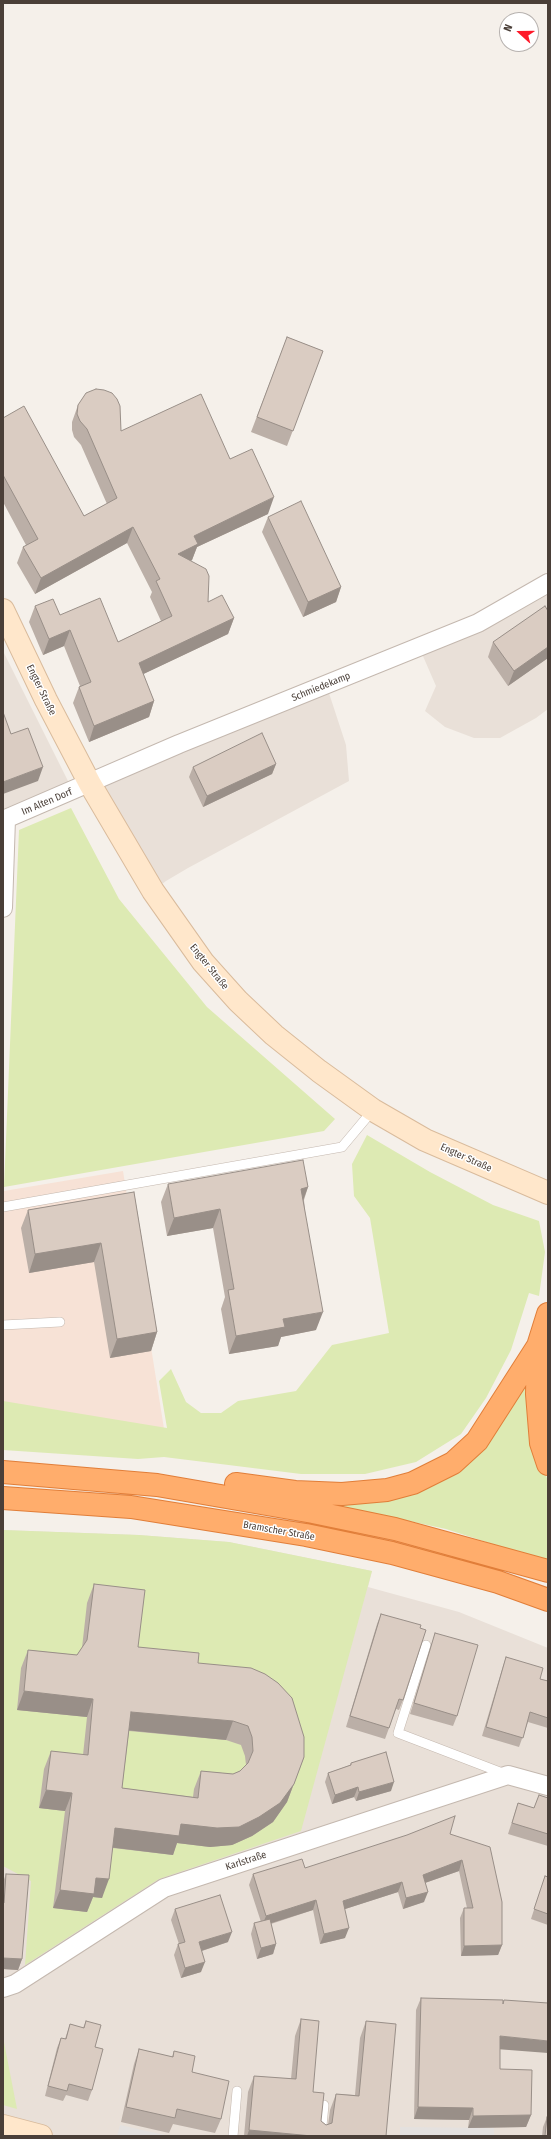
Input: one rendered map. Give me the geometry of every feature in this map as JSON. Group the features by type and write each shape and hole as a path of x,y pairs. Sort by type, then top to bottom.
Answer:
{"highway":[{"path":"157,1485 182,1477 295,1492 342,1494 387,1490 413,1483 453,1463 477,1441 538,1346 548,1314"},
{"path":"538,1346 537,1394 541,1443 548,1464"},
{"path":"3,1472 157,1485 313,1512 395,1529 548,1571"},
{"name":"Bramscher Straße","path":"3,1498 131,1507 306,1535 399,1555 498,1582 548,1600"}],"main road":[{"name":"Engter Straße","path":"3,610 46,700 90,784 153,891 203,962 238,1001 274,1035 319,1071 373,1110 425,1140 548,1193"},
{"path":"3,2126 41,2136"}],"street":[{"name":"Schmiedekamp","path":"90,784 179,744 478,623 548,583"},
{"name":"Im Alten Dorf","path":"5,820 90,784"},
{"path":"3,908 5,820"},
{"path":"508,1775 548,1786"},
{"name":"Karlstraße","path":"3,1988 15,1984 164,1888 508,1775"}],"lane":[{"path":"3,1207 342,1147 373,1110"},
{"path":"3,1325 60,1322"},
{"path":"426,1645 398,1734 508,1775"},
{"path":"233,2136 237,2092"},
{"path":"321,2136 324,2105"}],"shaded area":[{"path":"548,583 548,709 536,718 500,738 474,738 445,727 425,711 436,686 419,647"},
{"path":"3,651 73,791 3,820"},
{"path":"326,684 346,745 349,781 188,868 166,881 153,891 90,784"},
{"path":"123,1171 165,1435 3,1408 4,1191"},
{"path":"3,1530 139,1535 229,1542 372,1571 368,1587 459,1612 548,1648 548,2136 3,2136"},
{"path":"120,2125 169,2136 117,2136"},
{"path":"400,2127 494,2128 494,2136 400,2136"}],"green space":[{"path":"71,808 119,899 207,1007 335,1119 324,1131 4,1187 19,830"},
{"path":"367,1135 430,1172 493,1205 539,1221 545,1252 539,1296 529,1293 511,1350 486,1398 461,1434 416,1462 365,1474 301,1474 164,1457 138,1459 3,1450 3,1401 167,1428 159,1381 171,1369 186,1402 201,1413 221,1413 238,1401 296,1391 332,1345 389,1333 370,1218 354,1196 352,1164"},
{"path":"529,1377 528,1425 548,1481 548,1562 446,1529 325,1503 451,1473"},
{"path":"3,1530 139,1535 229,1542 372,1571 301,1831 159,1879 25,1965 31,1881 3,1866"},
{"path":"3,2037 17,2109 3,2105"}],"building":[{"path":"287,337 323,351 293,431 257,417"},
{"path":"96,389 112,393 117,399 120,406 121,431 201,394 230,459 252,449 274,497 194,536 198,544 178,554 206,569 209,576 208,602 222,595 234,618 139,663 154,701 94,726 79,687 91,682 70,630 49,639 35,606 53,599 60,615 100,598 118,642 172,616 156,581 160,579 133,527 41,578 23,547 38,539 3,475 3,418 24,406 84,516 117,498 87,429 80,421 77,414 78,405 86,393"},
{"path":"301,501 341,587 308,602 268,517"},
{"path":"545,606 548,611 548,647 514,671 493,642"},
{"path":"3,712 11,734 28,728 43,767 3,782"},
{"path":"262,733 276,764 207,796 193,767"},
{"path":"303,1160 308,1187 301,1189 323,1312 283,1319 285,1327 236,1336 228,1290 234,1289 220,1209 174,1218 168,1184"},
{"path":"134,1192 157,1332 117,1339 101,1243 35,1254 28,1210"},
{"path":"94,1584 145,1590 138,1647 199,1653 198,1663 251,1668 265,1674 278,1683 292,1698 304,1737 304,1757 294,1784 280,1803 259,1817 239,1827 217,1828 181,1824 179,1836 115,1828 109,1879 96,1878 94,1894 60,1890 72,1793 46,1790 51,1751 88,1755 93,1699 24,1691 28,1650 77,1655 87,1640","holes":["131,1712 233,1721 248,1726 252,1737 253,1751 248,1763 240,1771 233,1774 201,1771 198,1798 122,1788"]},
{"path":"381,1614 421,1625 420,1628 426,1630 403,1700 399,1699 389,1728 350,1716"},
{"path":"435,1633 478,1645 457,1716 414,1703"},
{"path":"506,1657 543,1668 540,1679 548,1681 548,1718 530,1712 523,1738 486,1727"},
{"path":"386,1752 394,1782 359,1792 358,1787 335,1795 328,1773 351,1765 351,1763"},
{"path":"539,1795 548,1798 548,1834 512,1823 518,1803 534,1808"},
{"path":"455,1816 450,1834 490,1847 502,1902 502,1945 464,1946 464,1908 473,1908 462,1860 423,1875 428,1892 406,1898 402,1882 343,1901 349,1928 324,1934 316,1900 266,1916 253,1874 302,1859 305,1868 407,1835"},
{"path":"6,1874 29,1875 22,1959 3,1958 3,1903"},
{"path":"545,1876 548,1877 548,1914 534,1909"},
{"path":"220,1895 232,1932 199,1942 205,1962 185,1968 178,1944 185,1942 175,1909"},
{"path":"270,1919 276,1944 261,1948 254,1923"},
{"path":"421,1998 503,2000 503,2004 504,2000 548,2003 548,2041 500,2036 500,2069 532,2070 531,2115 473,2116 473,2108 418,2107"},
{"path":"301,2019 319,2021 313,2092 324,2093 321,2121 326,2125 332,2123 336,2094 359,2096 366,2021 396,2024 386,2136 312,2136 249,2130 254,2076 296,2079"},
{"path":"86,2021 101,2025 95,2047 103,2049 92,2090 69,2084 67,2091 48,2086 61,2038 66,2039 70,2024 84,2028"},
{"path":"139,2049 173,2057 174,2051 195,2056 192,2072 229,2081 221,2119 177,2109 175,2118 126,2107"},
{"path":"547,2117 548,2136 545,2136"}]}
